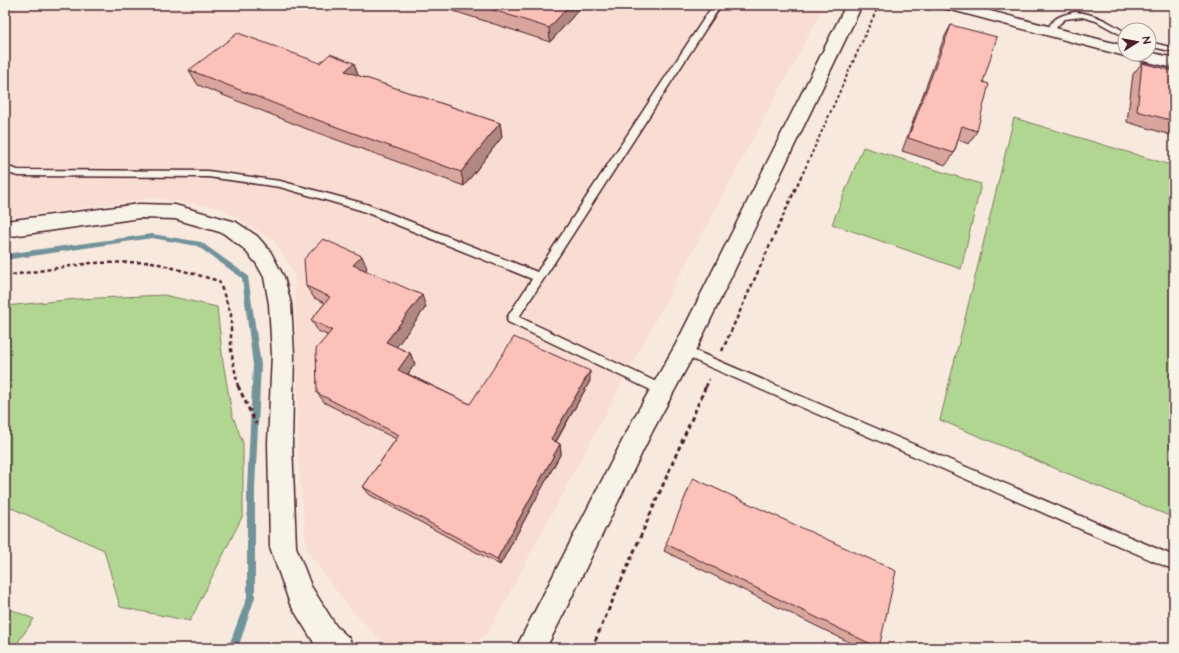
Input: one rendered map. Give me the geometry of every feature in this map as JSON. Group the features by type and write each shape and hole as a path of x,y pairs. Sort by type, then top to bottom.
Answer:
{"street":[{"path":"530,648 555,603 660,390 684,351 854,5"},
{"path":"949,5 1117,49"},
{"path":"1157,59 1174,63"},
{"path":"5,228 140,210 175,212 229,227 250,242 263,257 274,278 280,304 283,354 280,443 283,547 300,594 326,636 339,648"}],"lane":[{"path":"660,390 512,319 717,5"},
{"path":"1052,32 1052,25 1055,20 1078,15 1095,18 1117,30"},
{"path":"1157,46 1174,50"},
{"path":"5,169 18,172 208,174 280,184 363,207 539,277"},
{"path":"684,351 1174,563"}],"path":[{"path":"592,648 715,365 876,11"},
{"path":"5,276 91,263 152,262 219,281 231,314 231,350 236,382 259,430"}],"shaded area":[{"path":"5,5 825,5 488,633 465,648 390,648 349,608 307,551 298,455 295,276 275,241 221,208 156,198 5,218"}],"green space":[{"path":"1014,118 1174,166 1174,518 940,420"},
{"path":"863,147 981,184 961,269 832,224"},
{"path":"164,295 217,307 223,362 232,414 243,443 243,515 190,621 120,607 104,550 5,505 5,306 77,299"},
{"path":"5,607 34,619 14,648 5,648"}],"building":[{"path":"478,5 570,5 549,28"},
{"path":"951,25 997,37 983,82 989,84 977,131 962,126 954,153 908,138"},
{"path":"238,33 320,63 330,54 354,63 345,71 500,123 461,172 301,114 189,70"},
{"path":"1142,63 1174,71 1174,121 1137,111"},
{"path":"323,239 362,256 353,265 422,295 386,342 410,353 398,370 470,404 514,337 590,371 551,439 560,444 497,559 363,487 399,435 317,393 316,349 332,330 311,320 330,297 306,286 304,259"},
{"path":"693,478 896,571 879,648 666,544"}],"waterway":[{"path":"5,257 152,236 199,244 245,277 257,365 251,488 251,597 233,648"}]}
